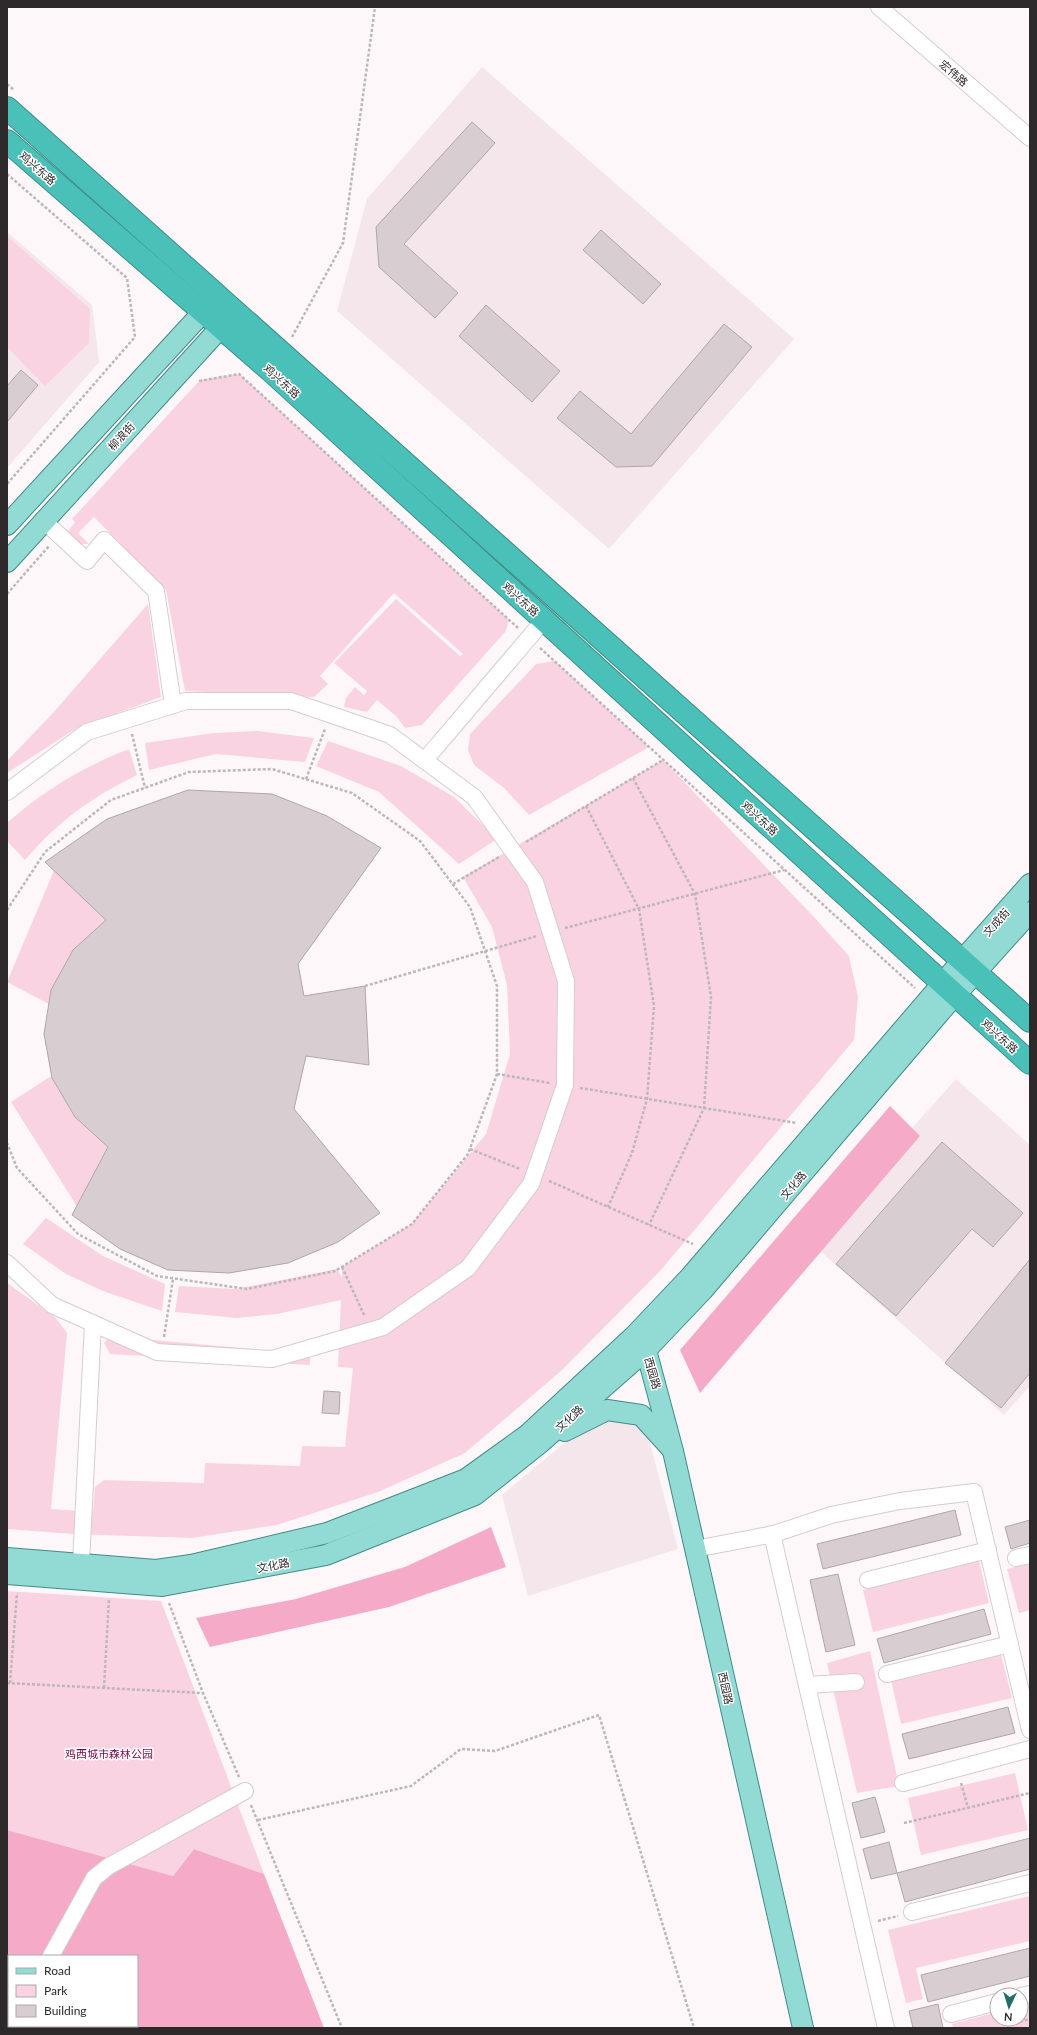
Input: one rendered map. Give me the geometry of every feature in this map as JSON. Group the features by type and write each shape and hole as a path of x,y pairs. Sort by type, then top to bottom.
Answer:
{"highway":[{"name":"鸡兴东路","path":"7,108 1030,1021"},
{"name":"鸡兴东路","path":"7,141 221,327 544,620 942,993 1030,1063"}],"main road":[{"path":"7,525 203,312 228,306"},
{"name":"柳浪街","path":"7,562 221,327 228,306"},
{"name":"文成街","path":"969,967 1030,884"},
{"name":"文成街","path":"969,967 1030,912"},
{"name":"文化路","path":"12,1581 162,1586 326,1555 475,1495 539,1444 641,1342 690,1277 942,993 969,967"},
{"name":"文化路","path":"7,1558 156,1570 191,1565 327,1534 466,1479 527,1435 703,1290 942,993"},
{"name":"西园路","path":"641,1342 673,1451 803,2028"},
{"path":"539,1444 607,1410 641,1415 673,1451"}],"street":[{"name":"宏伟路","path":"879,7 1030,138"},
{"path":"44,520 87,561 104,540 156,591 173,705"},
{"path":"425,760 544,620"},
{"path":"7,792 87,732 186,701 291,701 390,735 474,797 535,882 566,981 565,1085 531,1184 468,1268 383,1328 272,1359 161,1352 93,1324 52,1305 7,1263"},
{"path":"81,1564 93,1324"},
{"path":"695,1550 772,1534 839,1514 900,1501 974,1492 1030,1730"},
{"path":"772,1534 886,2028"},
{"path":"868,1580 988,1550"},
{"path":"887,1674 1010,1644"},
{"path":"807,1685 856,1682"},
{"path":"903,1783 1030,1749"},
{"path":"52,1955 94,1878 109,1866 245,1791"},
{"path":"912,1912 1030,1883"},
{"path":"951,2014 989,2004"}],"path":[{"path":"283,354 343,243 375,7"},
{"path":"7,174 127,278 135,337 7,484"},
{"path":"194,385 200,380 239,374 784,870 942,993"},
{"path":"7,594 59,534"},
{"path":"306,779 330,715"},
{"path":"128,719 145,788"},
{"path":"453,884 663,760"},
{"path":"7,910 45,852 111,800 189,772 272,769 352,793 420,841 470,907 497,986 497,1074 468,1154 412,1224 335,1271 247,1289 157,1276 78,1234 17,1168 7,1143"},
{"path":"633,778 695,894 711,997 704,1108 649,1225"},
{"path":"586,806 639,909 654,1006 647,1099 632,1153 608,1207"},
{"path":"365,986 551,932 784,870"},
{"path":"497,1074 797,1123"},
{"path":"470,1149 534,1174 693,1244"},
{"path":"342,1267 372,1331"},
{"path":"161,1352 173,1279"},
{"path":"12,1581 9,1683 202,1693"},
{"path":"104,1688 109,1596"},
{"path":"258,1820 410,1786 461,1749 495,1751 599,1716 694,2028"},
{"path":"957,1768 968,1808"},
{"path":"904,1823 1030,1793"},
{"path":"862,1924 912,1912"}],"shaded area":[{"path":"482,67 794,339 609,549 337,311 367,199"},
{"path":"7,232 92,305 99,362 7,468"},
{"path":"956,1079 1030,1145 1030,1386 1004,1415 810,1242"},
{"path":"890,1106 920,1136 700,1393 680,1350"},
{"path":"606,1417 646,1428 678,1549 528,1596 502,1495 580,1430"},
{"path":"491,1527 506,1567 389,1607 210,1647 196,1618 296,1599 405,1567"},
{"path":"7,1830 173,1876 194,1849 264,1874 324,2028 103,2028 138,2027 138,1955 8,1955 8,2027 47,2028 7,2028"}],"green space":[{"path":"7,236 90,309 89,343 45,386 7,347"},
{"path":"239,374 509,620 506,631 422,725 405,728 397,717 377,700 367,712 344,707 346,698 355,687 364,695 367,691 334,663 396,599 460,656 463,654 394,593 320,676 328,684 314,697 185,691 166,590 94,517 78,533 89,544 78,544 66,534 75,522 72,519 200,380"},
{"path":"148,604 161,697 77,728 7,773 7,761 53,713"},
{"path":"554,661 649,747 529,815 504,788 474,765 468,750 470,734 536,664"},
{"path":"258,731 314,738 305,762 216,754 149,770 145,743 214,733"},
{"path":"328,741 401,766 454,797 497,839 459,864 379,792 316,766"},
{"path":"129,749 137,775 104,793 76,812 51,833 25,860 7,841 7,823 35,800 80,771"},
{"path":"663,760 814,917 849,956 858,997 854,1040 660,1271 561,1371 465,1453 378,1492 277,1525 192,1538 72,1534 7,1529 7,1283 55,1317 67,1333 51,1509 93,1512 95,1487 104,1480 204,1483 205,1463 300,1466 302,1446 345,1447 353,1368 338,1367 341,1300 277,1314 237,1318 175,1312 179,1286 236,1289 337,1269 342,1278 342,1267 412,1224 486,1134 510,1054 507,985 492,927 463,877"},
{"path":"58,861 117,925 82,1006 47,1003 7,982"},
{"path":"85,1067 131,1144 80,1211 11,1102 48,1078"},
{"path":"46,1218 103,1256 165,1284 162,1311 103,1291 66,1274 23,1244"},
{"path":"111,1336 273,1351 310,1346 310,1365 110,1354 104,1343"},
{"path":"979,1561 989,1603 873,1632 863,1590"},
{"path":"1030,1563 1030,1610 1019,1613 1007,1569"},
{"name":"鸡西城市森林公园","path":"7,1591 161,1601 264,1874 194,1849 173,1876 7,1830"},
{"path":"870,1651 899,1786 857,1793 827,1663"},
{"path":"1001,1654 1012,1698 901,1724 891,1680"},
{"path":"1015,1773 1028,1830 921,1855 908,1798"},
{"path":"1030,1896 1030,1941 916,1968 923,1999 906,2003 888,1930"},
{"path":"1029,2003 1030,2028 953,2028 952,2024 989,2014 989,2027 1029,2027"}],"building":[{"path":"472,122 495,143 404,244 458,293 435,318 379,267 376,227"},
{"path":"601,230 661,284 643,304 583,250"},
{"path":"486,305 560,371 532,402 459,336"},
{"path":"724,324 752,347 652,466 616,467 557,418 580,391 631,434"},
{"path":"21,370 38,385 7,422 7,386"},
{"path":"188,790 272,794 327,816 381,848 298,964 304,996 365,986 369,1065 306,1056 294,1109 380,1213 338,1242 288,1263 229,1273 168,1270 120,1249 72,1215 108,1147 75,1117 52,1078 44,1034 51,990 73,950 106,920 45,862 107,819"},
{"path":"942,1142 1023,1213 993,1247 972,1229 896,1316 836,1264"},
{"path":"1030,1259 1030,1373 1001,1408 945,1363"},
{"path":"324,1391 340,1392 339,1414 322,1413"},
{"path":"955,1510 961,1535 823,1569 817,1544"},
{"path":"1030,1520 1030,1543 1011,1549 1005,1527"},
{"path":"838,1574 855,1645 826,1652 810,1580"},
{"path":"984,1609 991,1634 884,1663 877,1639"},
{"path":"1008,1707 1015,1733 909,1759 902,1734"},
{"path":"875,1797 885,1832 861,1838 852,1803"},
{"path":"1030,1838 1030,1869 905,1902 897,1873"},
{"path":"889,1842 897,1873 871,1879 863,1849"},
{"path":"1030,1948 1030,1976 928,2002 921,1975"},
{"path":"938,2004 943,2028 913,2028 909,2011"}]}
